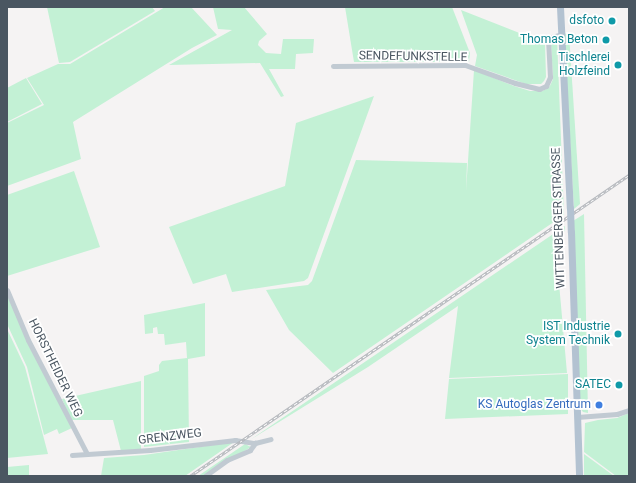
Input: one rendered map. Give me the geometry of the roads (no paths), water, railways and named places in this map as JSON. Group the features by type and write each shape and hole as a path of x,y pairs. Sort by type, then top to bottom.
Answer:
{"main road":[{"name":"WITTENBERGER STRASSE","path":"560,7 571,232 579,476"}],"street":[{"name":"SENDEFUNKSTELLE","path":"334,66 465,65 515,83 539,89 546,86 550,77 548,42 552,37 562,34"},
{"name":"HORSTHEIDER WEG","path":"7,290 28,340 87,454"},
{"path":"577,417 617,414 629,410"},
{"name":"GRENZWEG","path":"72,455 150,450 235,440 255,443 271,439"},
{"path":"205,476 227,460 250,450 255,443"}],"railway":[{"path":"190,476 629,175"}],"place":[{"name":"dsfoto","path":"612,21"},
{"name":"Thomas Beton","path":"606,40"},
{"name":"Tischlerei Holzfeind","path":"618,65"},
{"name":"IST Industrie System Technik","path":"618,334"},
{"name":"SATEC","path":"619,385"},
{"name":"KS Autoglas Zentrum","path":"599,405"}]}
